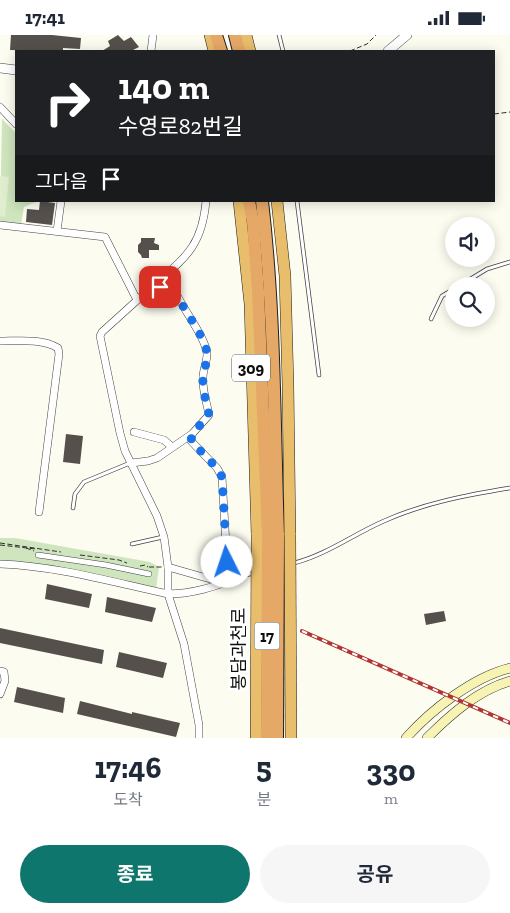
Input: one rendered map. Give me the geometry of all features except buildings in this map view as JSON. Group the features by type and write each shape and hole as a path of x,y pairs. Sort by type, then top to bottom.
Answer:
{"highway":[{"path":"210,35 214,50"},
{"path":"216,35 221,50"},
{"path":"235,35 239,50"},
{"path":"246,35 250,50"},
{"name":"봉담과천로","path":"239,202 273,535 290,738"},
{"name":"17","path":"249,202 253,222 258,291 273,535 267,738"},
{"name":"17","path":"262,202 268,251 272,323 273,535 277,738"},
{"name":"봉담과천로","path":"256,738 288,385 284,276 277,202"}],"main road":[{"path":"406,738 441,704 493,673 510,668"},
{"path":"427,738 451,715 496,685 510,681"}],"street":[{"path":"151,50 153,35"},
{"path":"389,50 407,35"},
{"path":"0,67 15,70"},
{"path":"0,107 15,123"},
{"path":"58,231 61,202"},
{"path":"199,738 199,725 184,644 168,594 164,537 157,516 131,463 120,433 100,334 182,260 197,240 201,231 206,202"},
{"path":"0,225 105,237 137,300"},
{"path":"131,463 157,458 192,434 209,415 203,385 207,354 190,316 183,309 176,293 154,285"},
{"path":"0,341 24,340 52,344 58,348 59,355 38,512"},
{"path":"134,432 164,440 172,447"},
{"path":"192,434 191,441 217,468 222,477 227,562 231,574 237,577"},
{"path":"38,555 106,565 149,574"},
{"path":"0,564 27,565 168,594 178,594 225,583 237,577"},
{"path":"165,567 225,583"},
{"path":"0,671 4,672 5,681 0,694"}],"lane":[{"path":"279,35 283,50"},
{"path":"297,202 319,375"},
{"path":"474,277 487,269 510,262"},
{"path":"431,319 442,297 445,295"},
{"path":"73,508 75,494 84,482 131,463"},
{"path":"289,564 323,552 383,521 405,513 452,497 510,488"},
{"path":"132,545 164,537"},
{"path":"237,577 280,567"}],"path":[{"path":"352,50 367,44 376,35"},
{"path":"495,114 510,112"},
{"path":"0,543 64,552"},
{"path":"13,546 33,551 38,555"},
{"path":"79,555 119,559 127,563"},
{"path":"148,567 165,567"}],"green space":[{"path":"2,119 15,132 15,202 36,202 24,207 21,224 0,222"},
{"path":"0,176 9,177 5,217 0,216"},
{"path":"0,538 15,538 150,562 159,567 156,589 0,563"}],"railway":[{"path":"302,631 510,723"}],"route":[{"path":"160,287 176,293 183,309 190,316 207,354 203,385 209,415 192,434 191,441 217,468 222,477 227,562"}]}
